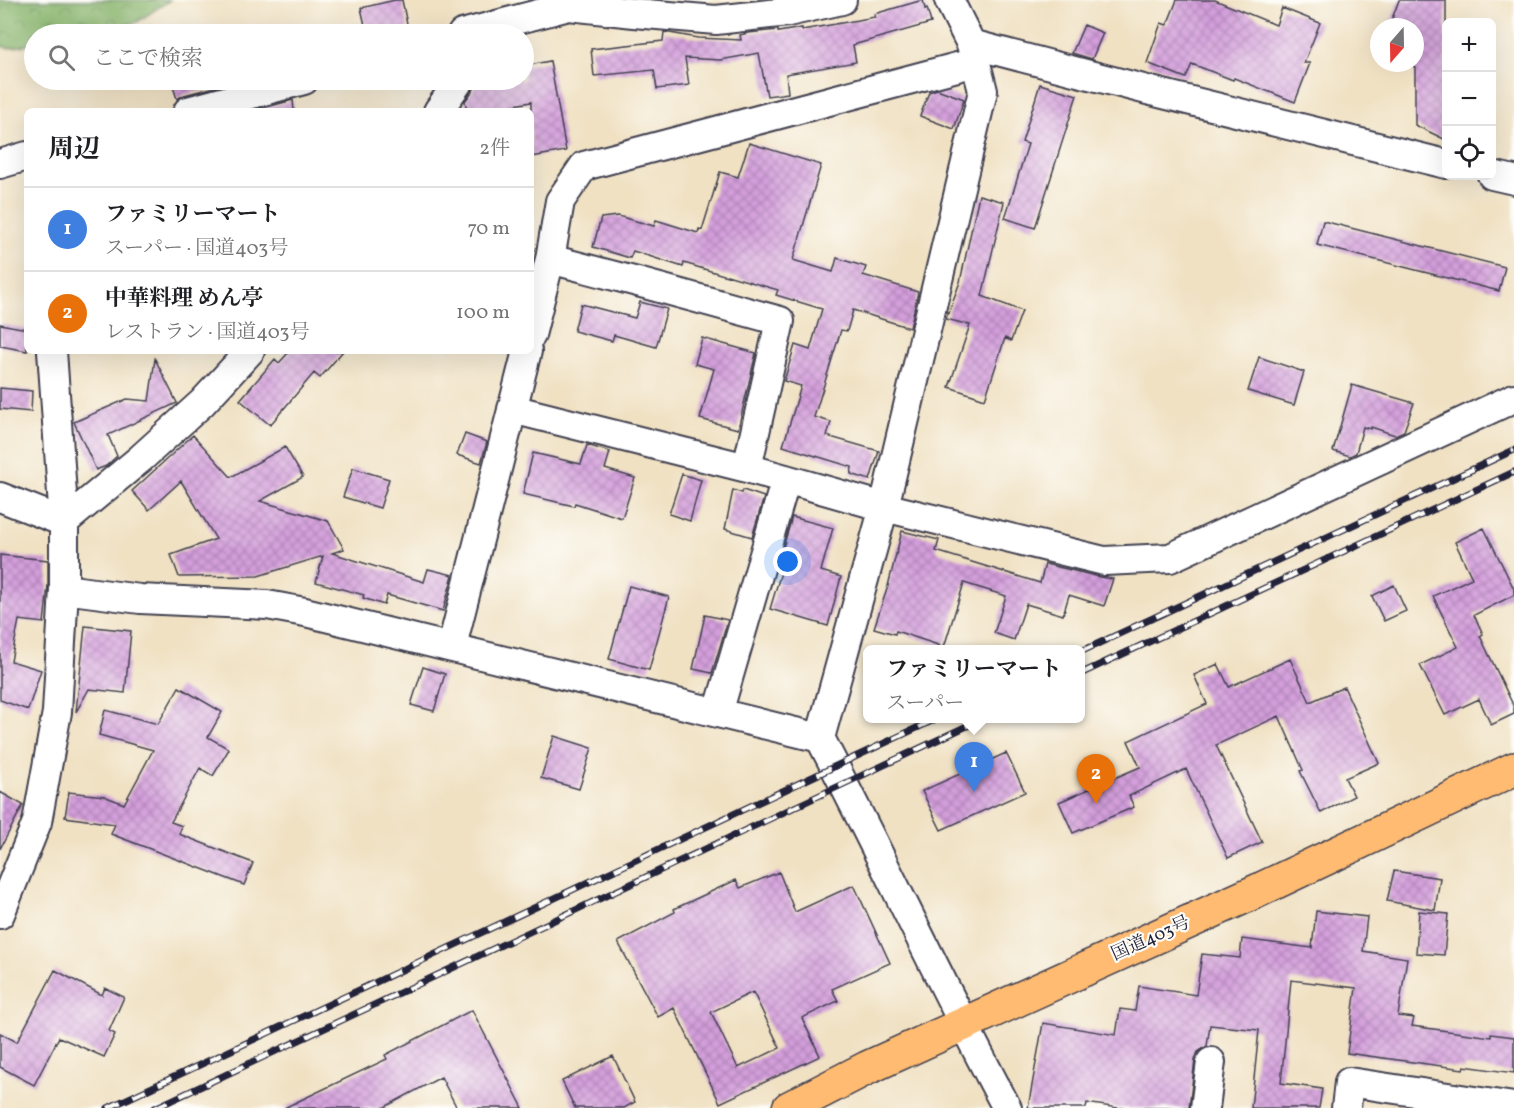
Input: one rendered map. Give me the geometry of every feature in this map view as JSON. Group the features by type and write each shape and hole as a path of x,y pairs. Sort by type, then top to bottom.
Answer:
{"highway":[{"name":"国道403号","path":"789,1108 962,1023 1257,891 1514,769"}],"street":[{"path":"512,24 569,6 716,20 788,12 842,0"},
{"path":"949,0 974,53 982,91 884,507 820,738 1006,1108"},
{"path":"534,323 550,259 560,201 584,166 974,53 1151,92 1442,163"},
{"path":"199,108 267,90"},
{"path":"440,108 453,90"},
{"path":"0,164 24,157"},
{"path":"1496,176 1514,180"},
{"path":"550,259 780,321 747,468"},
{"path":"0,914 37,822 57,712 64,589 64,522 52,354"},
{"path":"64,522 140,459 202,403 247,354"},
{"path":"452,646 526,354"},
{"path":"512,409 747,468 884,507 1104,561 1170,558 1514,398"},
{"path":"718,713 786,479"},
{"path":"0,497 64,522"},
{"path":"64,589 140,599 267,605 305,612 452,646 820,738"},
{"path":"1205,1108 1211,1062"},
{"path":"1346,1108 1349,1082 1514,1107"}],"green space":[{"path":"0,0 170,0 137,22 128,24 24,24 24,46 8,48 0,46"}],"building":[{"path":"402,0 407,24 365,24 361,8"},
{"path":"923,0 931,23 853,45 856,62 786,74 788,93 767,96 759,53 720,60 685,58 689,85 657,89 654,70 594,76 591,49 663,41 664,32 698,38 741,40 740,35 748,33 802,28 802,30 875,17 874,14"},
{"path":"1177,0 1215,0 1276,25 1282,8 1320,23 1304,63 1310,63 1295,102 1192,64 1186,78 1147,63 1161,23 1167,25"},
{"path":"1399,0 1446,0 1446,18 1442,18 1442,138 1415,125 1415,72 1424,72 1424,18 1392,18"},
{"path":"1084,25 1103,33 1092,59 1072,53"},
{"path":"550,61 566,151 534,156 534,108 531,108 531,102 498,108 466,108 465,101 473,90 534,90 534,64"},
{"path":"1040,84 1077,95 1035,228 1005,218 1028,144 1022,142"},
{"path":"937,89 964,99 954,129 920,116 929,92"},
{"path":"174,90 203,90 184,95 177,99"},
{"path":"293,100 294,108 263,108"},
{"path":"749,143 821,165 793,260 833,272 837,258 866,267 863,275 918,292 910,328 853,310 847,331 841,330 814,417 831,422 827,436 879,451 870,480 851,474 852,467 783,446 801,386 784,381 795,345 810,350 822,309 776,295 778,290 684,263 683,267 633,251 630,258 593,247 601,218 618,216 654,226 656,220 698,233 699,229 702,230 720,172 738,177"},
{"path":"979,195 1004,202 982,296 1022,311 1011,341 1005,338 985,399 949,387 970,325 946,319 960,282"},
{"path":"1323,221 1505,267 1499,291 1317,245"},
{"path":"640,302 667,309 656,347 614,335 612,341 574,331 581,304 635,318"},
{"path":"0,324 24,328 24,350 0,346"},
{"path":"702,338 756,353 738,429 700,419 714,369 695,364"},
{"path":"287,354 340,354 320,378 314,373 270,425 240,400 275,359 279,363"},
{"path":"1259,357 1304,372 1294,405 1248,391"},
{"path":"155,359 177,403 108,435 117,456 106,466 96,470 74,422 127,399 149,401"},
{"path":"1352,385 1414,403 1404,431 1395,435 1371,427 1371,429 1363,427 1356,453 1350,456 1333,451"},
{"path":"0,388 32,391 31,412 0,409"},
{"path":"465,434 487,442 481,463 457,455"},
{"path":"193,435 231,477 285,447 303,477 260,501 328,521 344,549 332,553 424,582 428,569 453,575 443,611 387,595 384,605 363,598 364,595 316,582 323,556 258,576 179,577 171,555 216,539 181,481 149,510 132,491"},
{"path":"587,445 610,452 605,469 635,478 622,518 575,503 574,506 523,494 533,453 581,464"},
{"path":"353,468 389,479 380,508 343,497"},
{"path":"682,474 701,480 690,521 669,514"},
{"path":"733,490 742,493 743,490 764,497 752,537 725,529"},
{"path":"792,517 833,528 821,571 841,577 828,626 770,609 788,549 783,548"},
{"path":"1484,528 1514,589 1514,595 1474,615 1483,634 1480,636 1514,707 1514,714 1491,725 1479,699 1445,715 1420,665 1458,647 1433,596 1472,578 1455,542"},
{"path":"902,531 939,540 936,551 1040,583 1045,564 1113,579 1104,606 1069,595 1063,615 1026,604 1014,640 994,633 1006,596 964,583 945,645 938,645 896,631 895,634 874,628 888,586"},
{"path":"0,555 48,560 44,623 19,620 11,661 41,670 28,710 0,700"},
{"path":"1394,585 1406,611 1384,621 1372,596"},
{"path":"629,586 669,597 649,670 609,659"},
{"path":"705,615 728,620 712,673 693,669"},
{"path":"85,626 131,631 125,693 89,689 76,712"},
{"path":"1290,659 1310,702 1344,687 1379,763 1345,778 1354,796 1321,813 1300,771 1303,770 1279,716 1216,745 1262,842 1228,858 1186,769 1129,796 1134,807 1073,833 1059,802 1140,767 1128,741 1207,704 1194,675 1218,664 1229,687"},
{"path":"423,667 445,674 434,711 411,705"},
{"path":"179,687 222,712 208,737 229,749 213,776 200,768 171,822 182,826 179,834 253,863 244,885 111,834 115,824 65,817 69,792 104,796 124,804 153,750 99,735 105,710 158,724"},
{"path":"554,736 592,748 579,789 541,778"},
{"path":"1006,753 1025,792 941,830 922,791"},
{"path":"0,792 23,805 0,849"},
{"path":"1394,871 1440,878 1435,910 1387,901"},
{"path":"779,872 795,912 854,885 890,963 832,989 838,1001 802,1018 820,1056 720,1103 674,1008 658,1017 618,942 675,912 674,909 736,880 740,888","holes":["753,992 780,1048 738,1068 711,1012"]},
{"path":"1316,911 1367,917 1363,951 1407,958 1398,1016 1414,1018 1412,1026 1491,1037 1491,1034 1514,1037 1514,1073 1464,1066 1463,1069 1347,1053 1356,988 1291,980 1281,1083 1322,1089 1319,1108 1251,1108 1259,1030 1210,1025 1207,1046 1198,1052 1195,1060 1189,1108 1118,1108 1087,1103 1086,1108 1028,1108 1043,1023 1116,1035 1120,1009 1135,1011 1139,986 1196,995 1202,954 1240,958 1242,939 1312,948"},
{"path":"1419,911 1448,914 1444,955 1416,953"},
{"path":"55,970 102,995 105,988 124,997 109,1031 115,1034 104,1057 59,1037 34,1085 0,1067 0,1033 17,1042"},
{"path":"472,1010 523,1108 457,1108 441,1077 383,1108 284,1108 387,1059 385,1055"},
{"path":"613,1056 635,1102 624,1108 575,1108 562,1081"}],"railway":[{"path":"1085,650 1514,450"},
{"path":"1085,672 1514,472"},
{"path":"108,1108 927,723"},
{"path":"155,1108 973,723"}],"place":[{"name":"ファミリーマート","path":"974,792"},
{"name":"中華料理 めん亭","path":"1096,804"}]}
